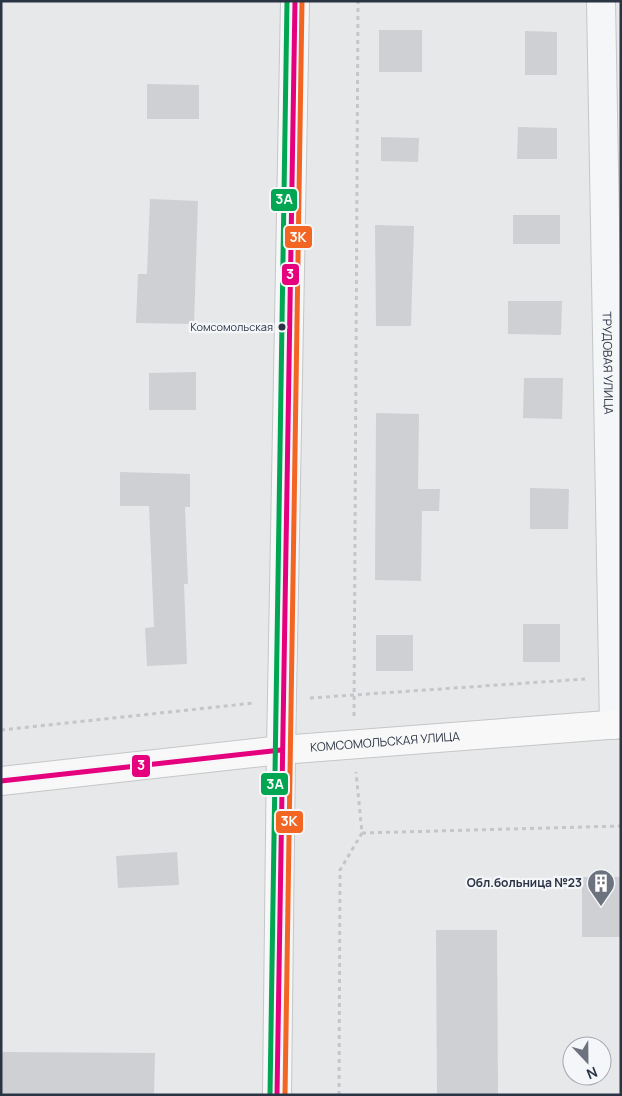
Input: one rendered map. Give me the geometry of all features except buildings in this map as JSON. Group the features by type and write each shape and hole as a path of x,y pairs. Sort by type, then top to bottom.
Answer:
{"street":[{"path":"277,1095 281,750 295,1"},
{"name":"ТРУДОВАЯ УЛИЦА","path":"601,1 617,724"},
{"name":"КОМСОМОЛЬСКАЯ УЛИЦА","path":"1,781 281,750 617,724"}],"path":[{"path":"339,1095 340,870 362,833 353,744 358,1"},
{"path":"362,833 621,826"}],"transit line":[{"name":"3А","path":"270,1095 287,1"},
{"name":"3","path":"277,1095 295,1"},
{"name":"3К","path":"285,1095 302,1"},
{"name":"3","path":"1,781 281,750"}],"place":[{"name":"Комсомольская","path":"282,327"},
{"name":"Обл.больница №23","path":"601,907"}]}
